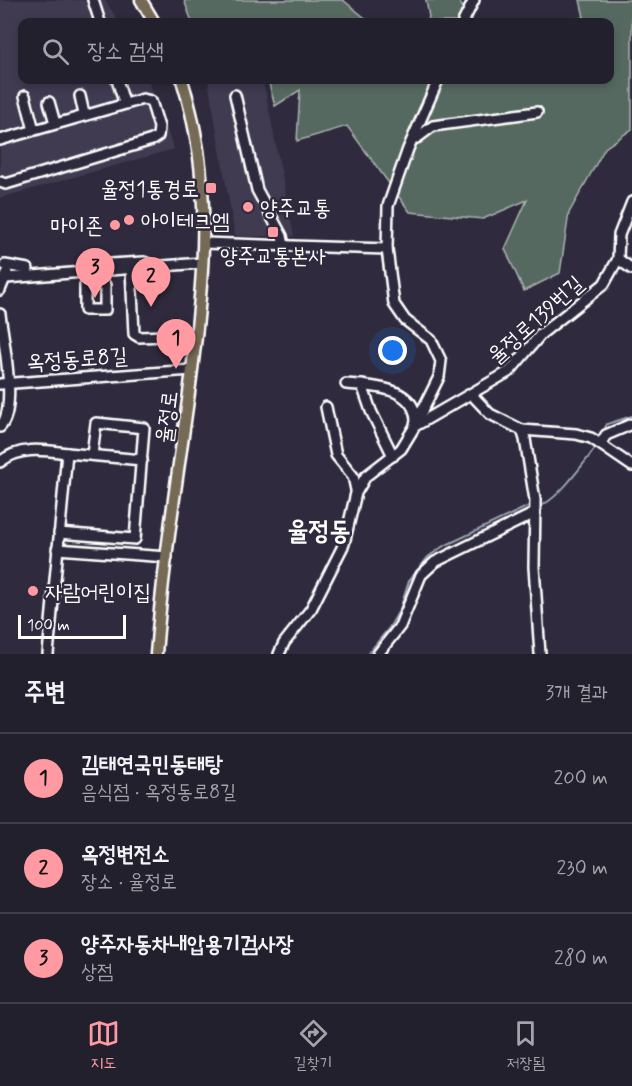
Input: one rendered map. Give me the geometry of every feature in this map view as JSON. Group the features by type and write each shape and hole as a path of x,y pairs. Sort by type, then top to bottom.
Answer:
{"main road":[{"path":"141,0 152,18"},
{"name":"율정로","path":"156,654 192,370 206,214 201,152 184,84"}],"street":[{"path":"93,0 99,18"},
{"path":"465,18 474,0"},
{"path":"118,84 124,102"},
{"path":"415,426 439,377 441,361 431,340 405,320 394,303 387,249 388,206 408,148 436,84"},
{"path":"235,95 257,190 282,236 284,245"},
{"path":"25,96 34,130"},
{"path":"80,96 84,114"},
{"path":"0,140 124,102 149,100 159,127 159,136 6,184 0,182"},
{"path":"49,102 55,123"},
{"path":"408,148 422,132 433,126 537,112"},
{"name":"율정로139번길","path":"279,654 284,643 311,609 344,544 356,493 366,476 393,456 415,426 510,371 541,334 604,284 618,259 619,234 632,202"},
{"path":"204,243 387,249"},
{"path":"618,259 632,269"},
{"path":"0,290 4,281 2,262 20,269 142,262 152,265"},
{"path":"4,281 152,265 202,263"},
{"path":"131,269 134,334 139,337 165,336"},
{"path":"100,270 100,284"},
{"path":"0,314 7,417 0,427"},
{"name":"옥정동로8길","path":"4,383 192,370"},
{"path":"346,384 386,387 403,397 414,411 415,426"},
{"path":"362,385 371,411 393,456"},
{"path":"472,395 490,414 522,430 576,434 591,438 632,466"},
{"path":"326,407 336,455 353,476 356,493"},
{"path":"59,533 135,539 144,429 96,423 92,455"},
{"path":"601,443 606,435 632,424"},
{"path":"522,430 536,500 534,567 540,654"},
{"path":"0,462 15,452 26,451 142,460"},
{"path":"48,654 66,453"},
{"path":"378,654 400,626 421,575 435,562 535,512"},
{"path":"57,549 167,557"}],"shaded area":[{"path":"0,0 105,0 116,18 18,18 18,84 150,84 174,149 0,198"},
{"name":"양주교통","path":"209,84 264,84 294,236 235,236"}],"green space":[{"path":"184,0 343,0 365,18 191,18"},
{"path":"426,0 458,0 470,18 429,18"},
{"path":"580,0 632,0 632,129 605,148 569,213 560,273 524,291 505,249 527,200 483,219 410,212 347,126 297,141 300,90 275,106 269,84 614,84 614,18 580,18 584,17"}],"waterway":[{"path":"603,432 607,424 632,416"},
{"path":"537,506 544,504 561,491 597,446"},
{"path":"368,654 389,628 400,609 409,581 428,557 442,547 531,505"}],"place":[{"name":"율정1통경로","path":"211,188"},
{"name":"양주교통","path":"248,207"},
{"name":"아이테크엠","path":"129,220"},
{"name":"마이존","path":"115,225"},
{"name":"양주교통본사","path":"273,232"},
{"name":"양주자동차내압용기검사장","path":"95,298"},
{"name":"옥정변전소","path":"151,307"},
{"name":"김태연국민동태탕","path":"176,369"},
{"name":"자람어린이집","path":"33,591"}],"district":[{"name":"율정동","path":"319,530"}]}
